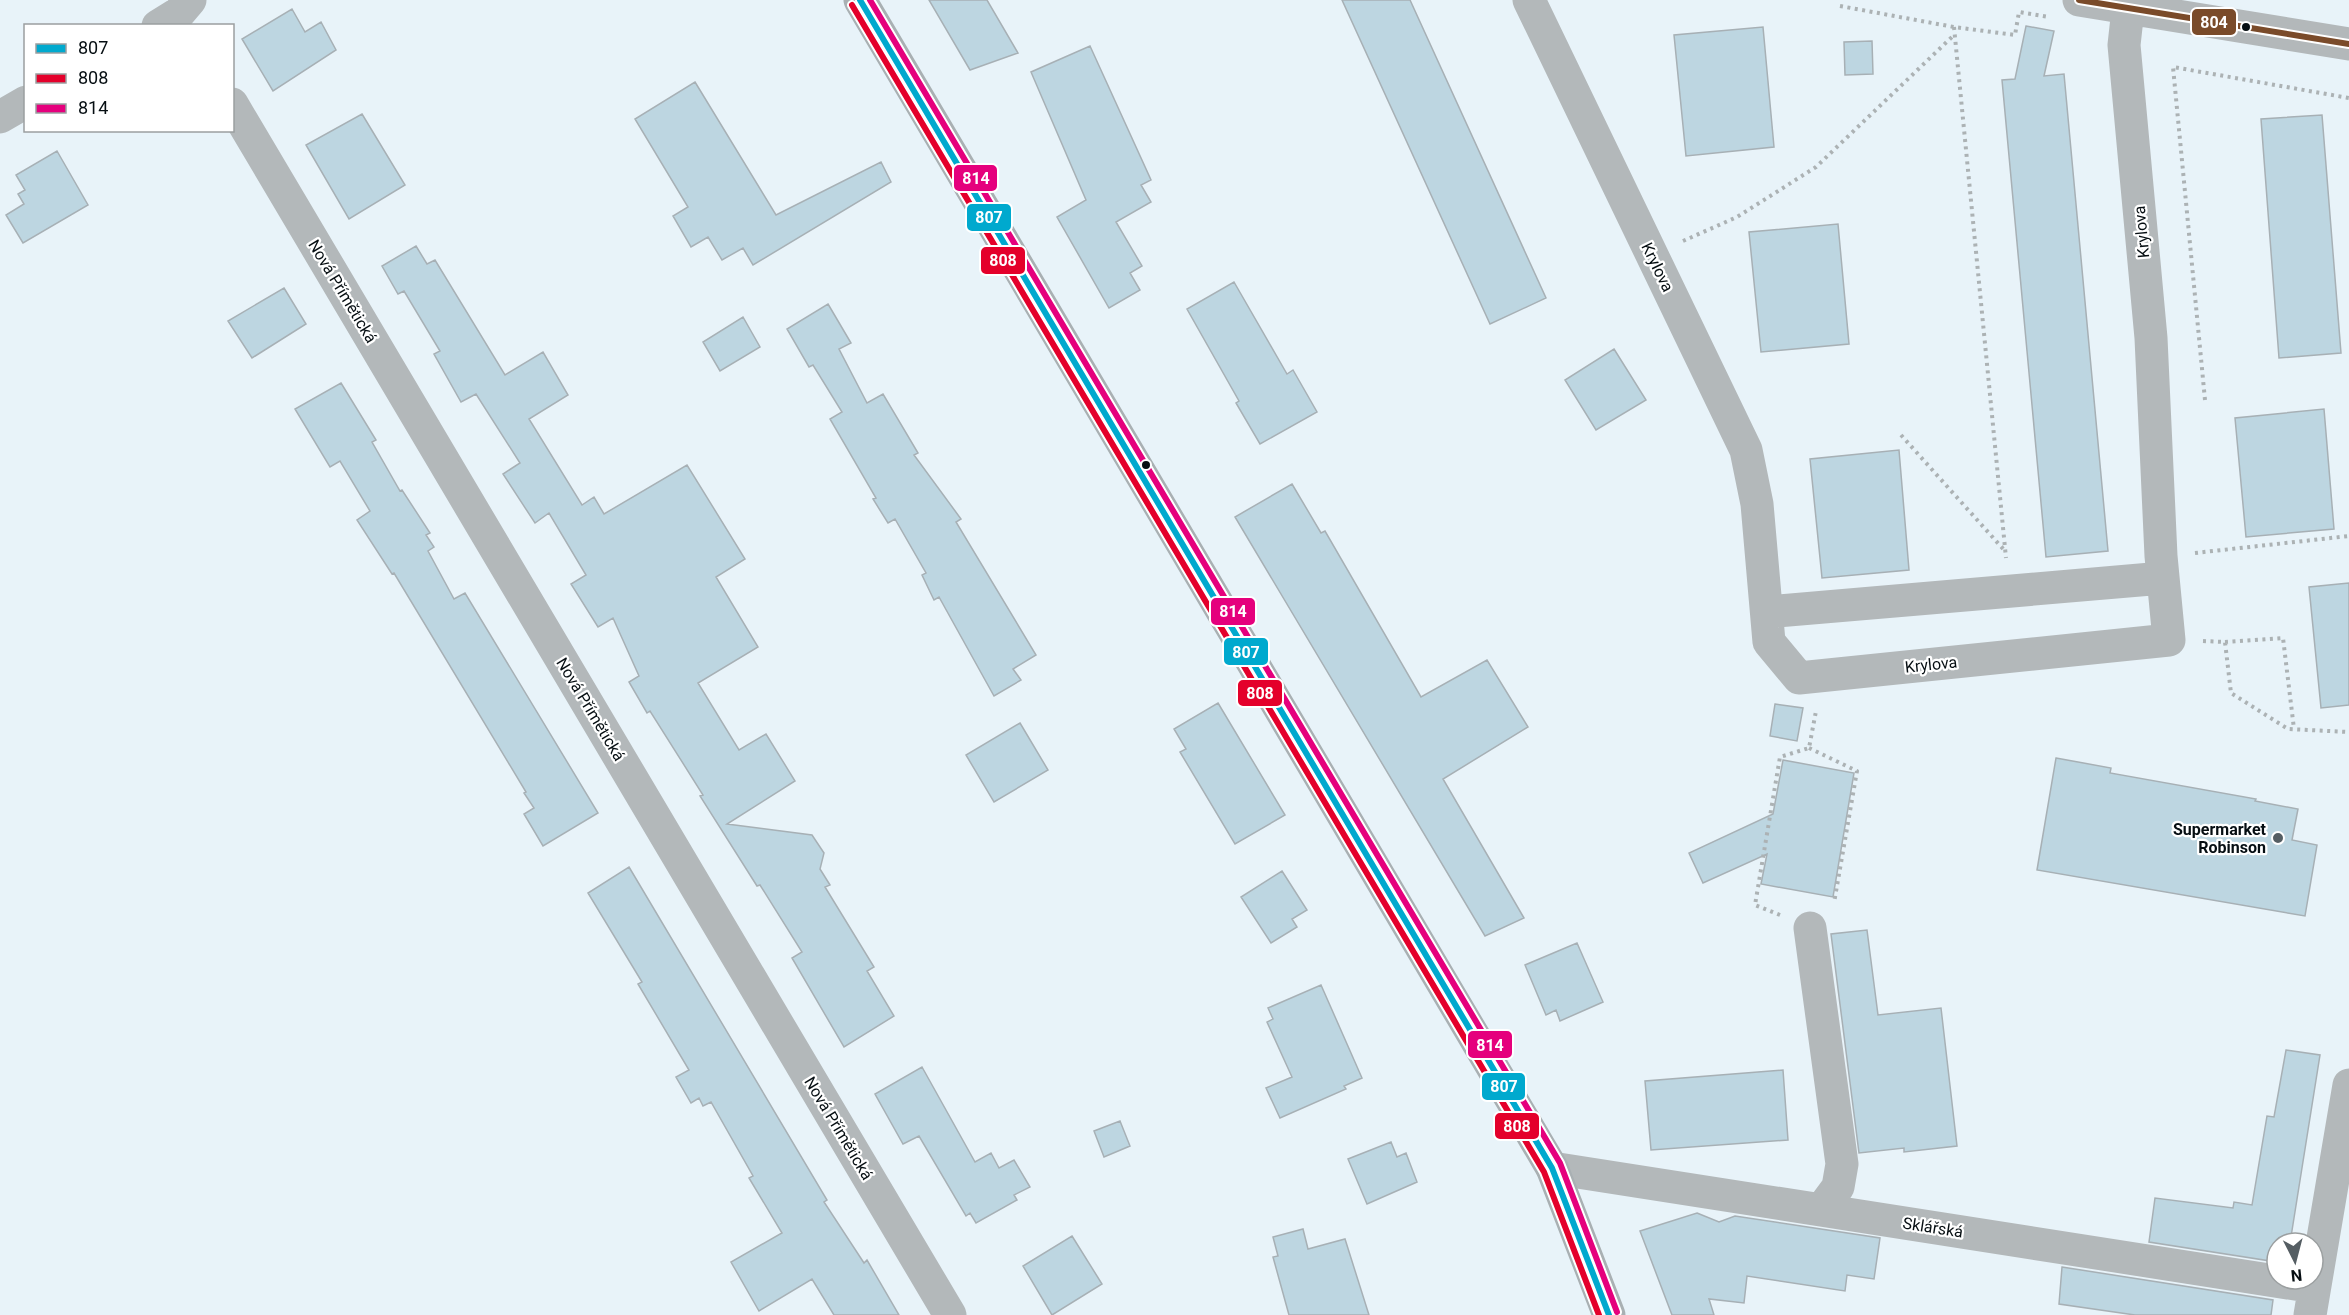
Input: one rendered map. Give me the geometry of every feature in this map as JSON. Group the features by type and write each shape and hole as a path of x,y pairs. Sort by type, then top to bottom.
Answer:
{"main road":[{"path":"860,0 1551,1168 1609,1315"}],"street":[{"name":"Krylova","path":"1529,0 1746,450 1757,504 1769,642 1799,678 2169,639 2162,567 2151,338 2124,45 2128,9"},
{"path":"2079,0 2349,44"},
{"path":"0,117 24,103"},
{"name":"Nová Přímětická","path":"234,107 950,1315"},
{"path":"1767,612 2010,592 2162,567"},
{"path":"1810,928 1842,1164 1838,1187 1821,1210"},
{"path":"2312,1301 2349,1085"},
{"name":"Sklářská","path":"1551,1168 1821,1210 2312,1301"}],"path":[{"path":"1839,6 1953,27 2015,35 2019,12 2052,18"},
{"path":"1953,27 2010,592"},
{"path":"1652,255 1737,218 1816,167 1954,35"},
{"path":"2126,57 2349,98"},
{"path":"2173,67 2205,400"},
{"path":"1901,435 2006,553"},
{"path":"2162,567 2349,536"},
{"path":"2169,639 2225,642 2283,638 2294,729"},
{"path":"2225,642 2231,693 2288,729 2349,732"},
{"path":"1809,748 1822,675"},
{"path":"1755,905 1780,757 1809,748 1857,771 1834,903 1810,928"}],"building":[{"path":"929,0 987,0 1018,53 970,70"},
{"path":"1342,0 1410,0 1546,298 1490,324"},
{"path":"292,9 305,32 321,22 336,50 273,91 242,39"},
{"path":"2026,26 2054,31 2044,76 2064,74 2108,551 2046,557 2002,80 2015,79"},
{"path":"1763,27 1774,147 1686,156 1674,35"},
{"path":"1872,41 1873,74 1845,75 1844,42"},
{"path":"1090,46 1151,180 1141,185 1151,202 1116,222 1142,266 1130,273 1140,290 1109,308 1057,217 1086,200 1031,72"},
{"path":"695,82 776,215 881,162 891,182 753,265 743,248 722,260 708,237 691,247 673,216 688,207 635,119"},
{"path":"362,114 405,185 349,219 306,145"},
{"path":"2322,115 2341,353 2279,358 2261,119"},
{"path":"57,151 88,205 23,243 6,215 24,204 18,194 25,190 16,175"},
{"path":"1838,224 1849,344 1761,352 1749,232"},
{"path":"416,246 427,264 435,260 505,375 543,352 568,395 529,419 582,505 594,497 604,514 687,465 745,559 716,577 758,647 698,683 739,750 766,734 795,781 727,824 812,835 824,853 820,869 830,885 825,887 874,967 867,971 894,1016 844,1047 792,958 802,952 760,885 757,886 700,796 703,795 650,711 647,713 629,682 639,676 613,618 598,627 571,584 586,575 549,513 535,523 503,474 520,463 476,394 461,402 434,354 440,351 404,291 398,294 382,266"},
{"path":"1234,282 1287,374 1293,370 1317,412 1260,444 1236,403 1239,401 1187,309"},
{"path":"284,288 306,324 252,358 228,321"},
{"path":"828,304 851,343 839,349 867,403 883,394 918,453 914,455 961,519 956,522 1036,655 1013,669 1021,680 994,696 939,597 934,600 922,575 926,573 895,519 888,523 873,499 876,498 830,419 842,412 813,365 809,367 787,329"},
{"path":"743,317 760,347 720,371 703,342"},
{"path":"1614,349 1646,400 1596,430 1565,380"},
{"path":"341,383 376,440 372,442 400,491 402,490 430,533 426,535 434,547 428,551 454,599 465,593 598,813 543,846 524,814 534,808 524,793 526,792 394,573 392,574 357,520 370,511 340,461 330,467 295,409"},
{"path":"2324,409 2334,529 2246,537 2235,418"},
{"path":"1899,450 1909,570 1822,578 1810,459"},
{"path":"1292,484 1321,533 1325,531 1421,697 1487,660 1528,727 1443,779 1524,918 1485,936 1235,517"},
{"path":"2349,583 2349,705 2321,708 2309,587"},
{"path":"1218,703 1285,815 1235,844 1180,752 1186,749 1174,729"},
{"path":"1775,704 1803,708 1797,741 1770,736"},
{"path":"1020,723 1048,770 994,802 966,755"},
{"path":"2056,758 2111,768 2110,773 2256,799 2255,801 2298,809 2292,840 2317,845 2305,916 2037,870"},
{"path":"1783,760 1854,773 1833,897 1761,884 1767,854 1703,883 1689,853 1773,814"},
{"path":"629,867 827,1200 824,1202 864,1263 867,1260 899,1315 834,1315 812,1279 759,1311 731,1262 782,1233 749,1178 753,1176 711,1102 703,1106 699,1098 691,1103 676,1077 689,1070 638,984 642,982 588,893"},
{"path":"1282,871 1307,910 1292,919 1297,927 1271,943 1241,897"},
{"path":"1867,930 1878,1015 1941,1008 1957,1146 1904,1152 1904,1148 1859,1153 1831,934"},
{"path":"1577,943 1603,1002 1560,1021 1556,1010 1546,1015 1525,965"},
{"path":"1321,985 1362,1078 1344,1086 1346,1089 1280,1118 1266,1088 1292,1077 1267,1022 1273,1019 1268,1008"},
{"path":"2286,1050 2320,1055 2292,1231 2265,1231 2265,1260 2149,1242 2155,1198 2233,1208 2234,1202 2252,1205 2267,1116 2274,1117"},
{"path":"922,1067 975,1162 991,1153 999,1168 1014,1160 1030,1187 1014,1195 1017,1200 976,1223 970,1213 966,1216 919,1136 903,1144 875,1094"},
{"path":"1783,1070 1788,1140 1651,1150 1645,1081"},
{"path":"1120,1121 1130,1146 1104,1157 1094,1131"},
{"path":"1391,1142 1397,1157 1406,1153 1417,1182 1367,1204 1348,1159"},
{"path":"1697,1213 1719,1222 1735,1216 1880,1238 1874,1279 1847,1275 1845,1291 1747,1276 1744,1303 1709,1299 1714,1315 1672,1315 1640,1231"},
{"path":"1303,1229 1308,1249 1345,1239 1369,1315 1289,1315 1273,1257 1278,1256 1273,1237"},
{"path":"1072,1236 1102,1284 1052,1315 1023,1266"},
{"path":"2062,1267 2273,1300 2271,1315 2135,1315 2059,1304"}],"transit line":[{"name":"807","path":"860,0 1552,1168 1609,1315"},
{"name":"814","path":"870,0 1560,1163 1617,1312"},
{"name":"804","path":"2079,0 2349,44"},
{"name":"808","path":"852,5 1544,1172 1599,1315"}],"place":[{"name":"Supermarket Robinson","path":"2278,838"}]}
